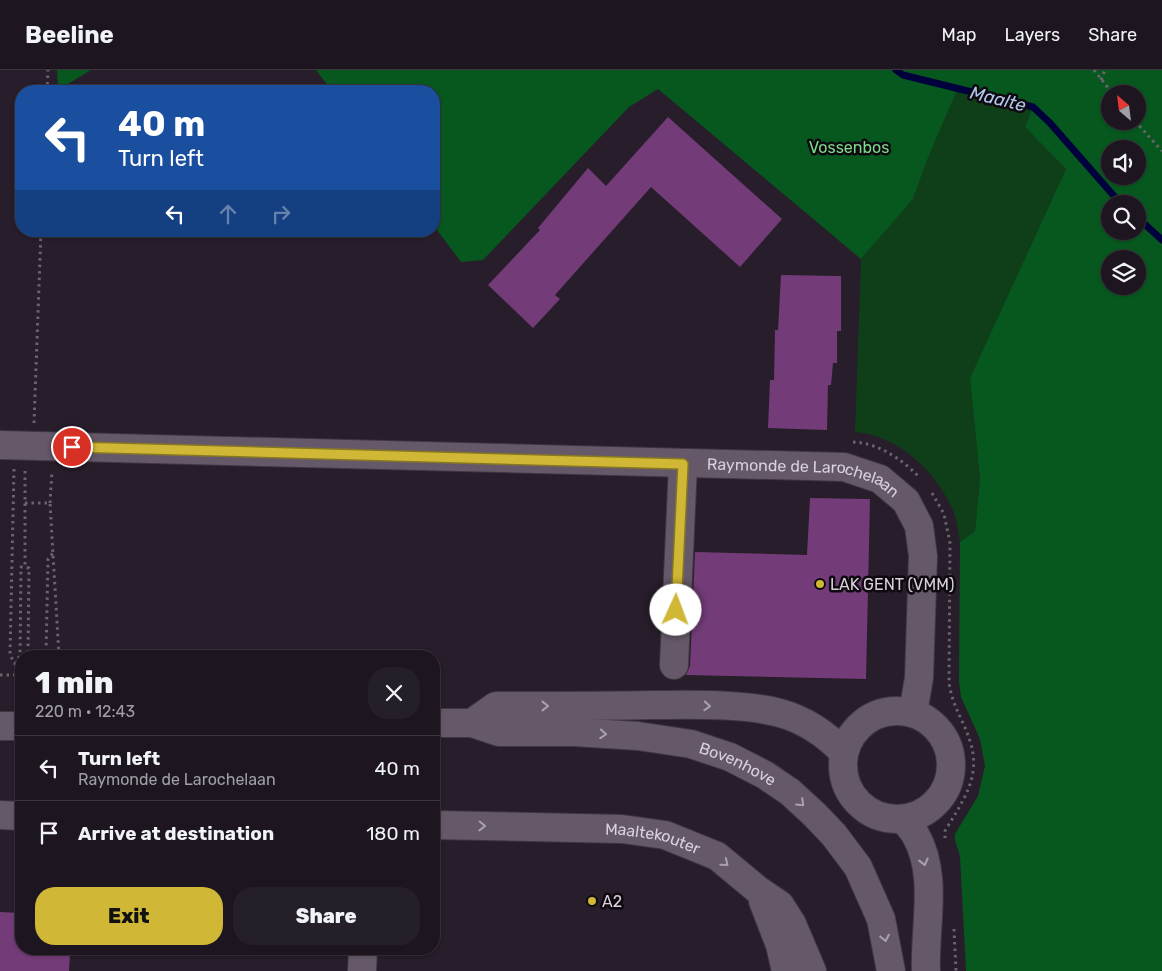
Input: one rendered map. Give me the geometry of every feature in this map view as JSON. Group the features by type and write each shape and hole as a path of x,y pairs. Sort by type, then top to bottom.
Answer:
{"street":[{"name":"Raymonde de Larochelaan","path":"25,446 844,467 880,478 906,501 919,526 923,556 919,678 913,713"},
{"path":"674,666 683,464"},
{"path":"472,723 496,706 682,705 740,708 780,713 807,723 833,741 844,753"},
{"path":"895,710 913,713 929,721 942,734 949,751 951,769 946,787 936,802 921,813 904,819 886,818 870,812 856,801 847,787 842,770 844,753 850,736 862,723 878,714 895,710"},
{"name":"Bovenhove","path":"440,723 472,723 499,732 574,732 638,736 690,744 730,757 765,775 790,792 815,815 858,867 881,919 892,971"},
{"path":"0,726 15,726"},
{"path":"0,815 15,816"},
{"path":"904,819 916,835 925,861 929,887 925,950 926,971"},
{"name":"Maaltekouter","path":"440,825 622,829 665,835 717,856 758,890 780,905 809,960 812,971"},
{"path":"758,890 780,945 786,971"},
{"path":"362,971 363,955"}],"path":[{"path":"47,85 48,70"},
{"path":"1094,70 1105,85"},
{"path":"1101,80 1105,70"},
{"path":"1142,130 1162,151"},
{"path":"15,666 10,656 41,237"},
{"path":"25,446 25,568"},
{"path":"25,446 50,503 59,650"},
{"path":"25,503 50,503"},
{"path":"46,650 48,559 53,553"},
{"path":"20,650 21,568 25,568"},
{"path":"25,568 29,568 28,650"},
{"path":"0,675 15,674"}],"green space":[{"path":"57,70 91,70 66,85 58,85"},
{"name":"Vossenbos","path":"316,70 1162,70 1162,971 966,971 960,856 955,834 978,796 985,766 980,739 961,697 959,682 960,542 975,531 980,479 970,378 1066,169 1025,127 1033,107 958,88 927,160 913,199 861,259 658,89 629,107 483,260 461,262 440,234 440,85 327,85"},
{"path":"958,88 1033,107 1025,127 1066,169 970,378 980,479 975,531 960,542 952,508 925,468 913,457 886,440 855,432 861,259 913,199 927,160"}],"building":[{"path":"668,117 782,219 740,267 651,187 555,295 560,299 533,328 488,285 540,230 538,228 588,168 606,186"},
{"path":"781,275 841,276 841,331 837,331 837,363 833,363 831,385 828,385 827,430 768,428 770,380 774,380 775,330 778,330"},
{"name":"LAK GENT (VMM)","path":"810,498 870,499 866,679 686,675 690,666 695,552 807,555"},
{"path":"0,912 15,913 15,955 70,955 69,971 0,971"}],"waterway":[{"name":"Maalte","path":"896,70 903,75 1033,107 1050,123 1113,195"},
{"name":"Maalte","path":"1146,225 1162,240"}],"place":[{"name":"LAK GENT (VMM)","path":"820,584"},
{"name":"A2","path":"592,901"}],"route":[{"path":"72,447 683,464 676,610"}]}
